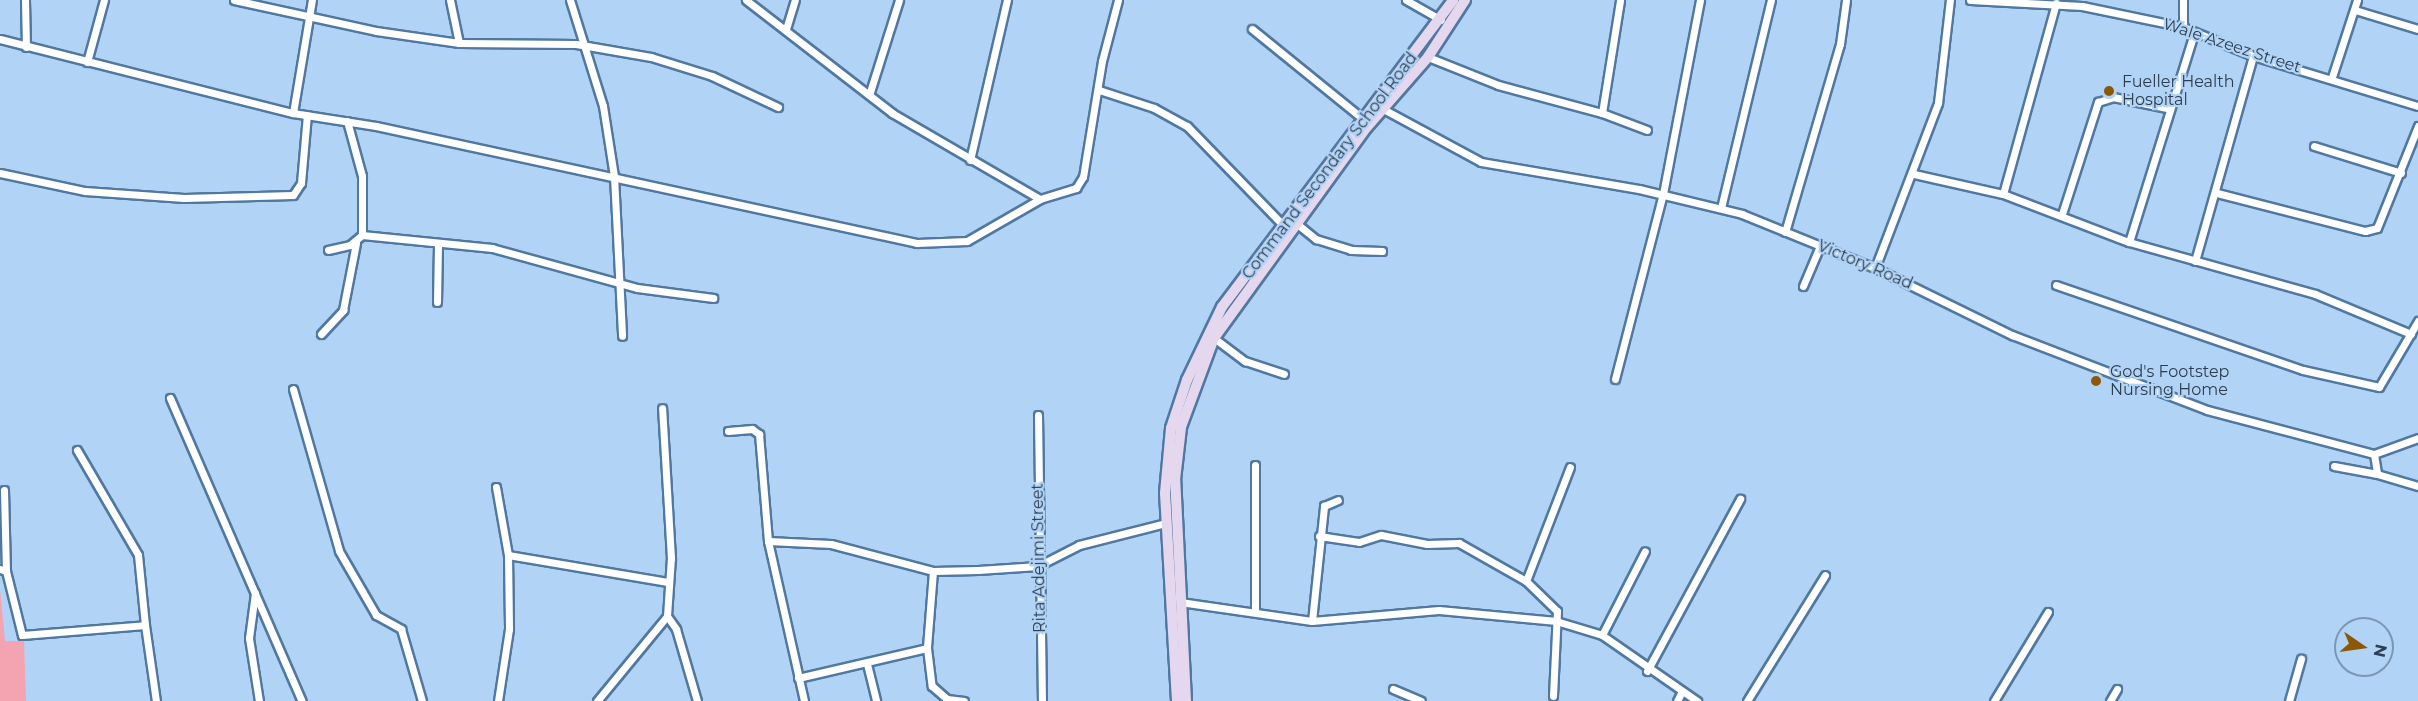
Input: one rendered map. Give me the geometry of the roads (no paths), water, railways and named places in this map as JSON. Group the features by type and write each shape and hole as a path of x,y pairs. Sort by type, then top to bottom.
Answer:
{"main road":[{"name":"Command Secondary School Road","path":"1211,335 1226,309 1290,224 1363,119 1441,20 1453,0"},
{"name":"Command Secondary School Road","path":"1290,224 1428,57 1465,0"},
{"name":"Command Secondary School Road","path":"1211,335 1221,327 1226,309"},
{"path":"1186,701 1180,602 1173,585 1165,523 1171,428 1211,335"},
{"path":"1177,701 1173,585 1175,480 1181,427 1211,335"}],"street":[{"path":"25,0 26,47"},
{"path":"87,62 104,0"},
{"path":"234,0 307,20 459,43 587,46 687,68 778,107"},
{"path":"294,113 312,0"},
{"path":"450,0 459,43"},
{"path":"570,0 587,46 614,176 622,336"},
{"path":"746,0 870,92 892,113 1040,199"},
{"path":"786,29 795,0"},
{"path":"870,92 899,0"},
{"path":"970,160 1007,0"},
{"path":"0,39 294,113 347,121 614,176 789,218 934,244 983,235 1040,199 1081,182 1118,0"},
{"path":"1406,0 1441,20"},
{"path":"1602,113 1620,0"},
{"path":"1615,379 1663,194 1700,0"},
{"path":"1721,208 1771,0"},
{"path":"1785,232 1840,44 1846,0"},
{"path":"1875,268 1914,174 1938,103 1950,0"},
{"name":"Wale Azeez Street","path":"1970,0 2056,3 2183,27 2253,56 2332,77 2418,106"},
{"path":"2183,0 2183,27"},
{"path":"2332,77 2357,0"},
{"path":"2003,194 2056,3"},
{"path":"2355,10 2418,29"},
{"path":"1252,29 1363,119"},
{"path":"2129,242 2167,108 2194,33"},
{"path":"2195,261 2217,193 2253,56"},
{"path":"1428,57 1498,85 1602,113 1647,130"},
{"path":"1099,90 1154,108 1187,126 1290,224 1316,239 1351,250 1382,250"},
{"path":"2062,214 2098,102 2113,97 2167,108"},
{"name":"Victory Road","path":"1385,110 1481,162 1663,194 1721,208 1875,268 2102,373 2338,448 2374,454"},
{"path":"0,173 85,191 184,198 293,195 301,183 307,115"},
{"path":"321,334 343,310 356,243 362,235 362,176 347,121"},
{"path":"2217,193 2365,231 2377,228 2384,218 2418,126"},
{"path":"2314,146 2401,173"},
{"path":"1914,174 2003,194 2062,214 2129,242 2315,294 2411,334"},
{"path":"362,235 492,248 621,283 713,298"},
{"path":"328,250 356,243"},
{"path":"437,302 438,244"},
{"path":"1803,286 1820,246"},
{"path":"2056,285 2303,370 2379,387 2418,321"},
{"path":"1211,335 1245,361 1284,374"},
{"path":"293,389 339,551 376,615 401,629 422,701"},
{"path":"170,398 302,701"},
{"path":"662,408 668,582 667,616 676,629 697,701"},
{"name":"Rita Adejimi Street","path":"1038,415 1038,566 1042,701"},
{"path":"728,431 752,429 759,434 768,541 804,701"},
{"path":"2378,474 2374,454 2418,438"},
{"path":"77,450 138,555 156,701"},
{"path":"1255,611 1256,465"},
{"path":"2334,466 2378,474 2418,486"},
{"path":"1526,581 1570,467"},
{"path":"496,487 508,555 509,629 498,701"},
{"path":"4,490 3,570 22,635 145,626"},
{"path":"1647,671 1740,499"},
{"path":"1312,621 1319,536 1324,506 1338,500"},
{"path":"768,541 831,544 933,571 1038,566 1079,545 1165,523"},
{"path":"1319,536 1459,543 1526,581 1554,605 1556,621 1552,696"},
{"path":"1602,635 1645,551"},
{"path":"508,555 668,582"},
{"path":"933,571 927,648 938,694 964,701"},
{"path":"1747,701 1825,574"},
{"path":"255,593 249,638 258,701"},
{"path":"1180,602 1312,621 1439,610 1556,621 1602,635 1647,671 1697,701"},
{"path":"1994,701 2048,612"},
{"path":"597,701 667,616"},
{"path":"798,678 867,664 927,648"},
{"path":"2289,701 2301,659"},
{"path":"867,664 876,701"},
{"path":"1393,689 1421,701"},
{"path":"2110,701 2117,689"},
{"path":"1677,701 1682,691"}],"place":[{"name":"Fueller Health Hospital","path":"2109,91"},
{"name":"God's Footstep Nursing Home","path":"2096,381"}]}
